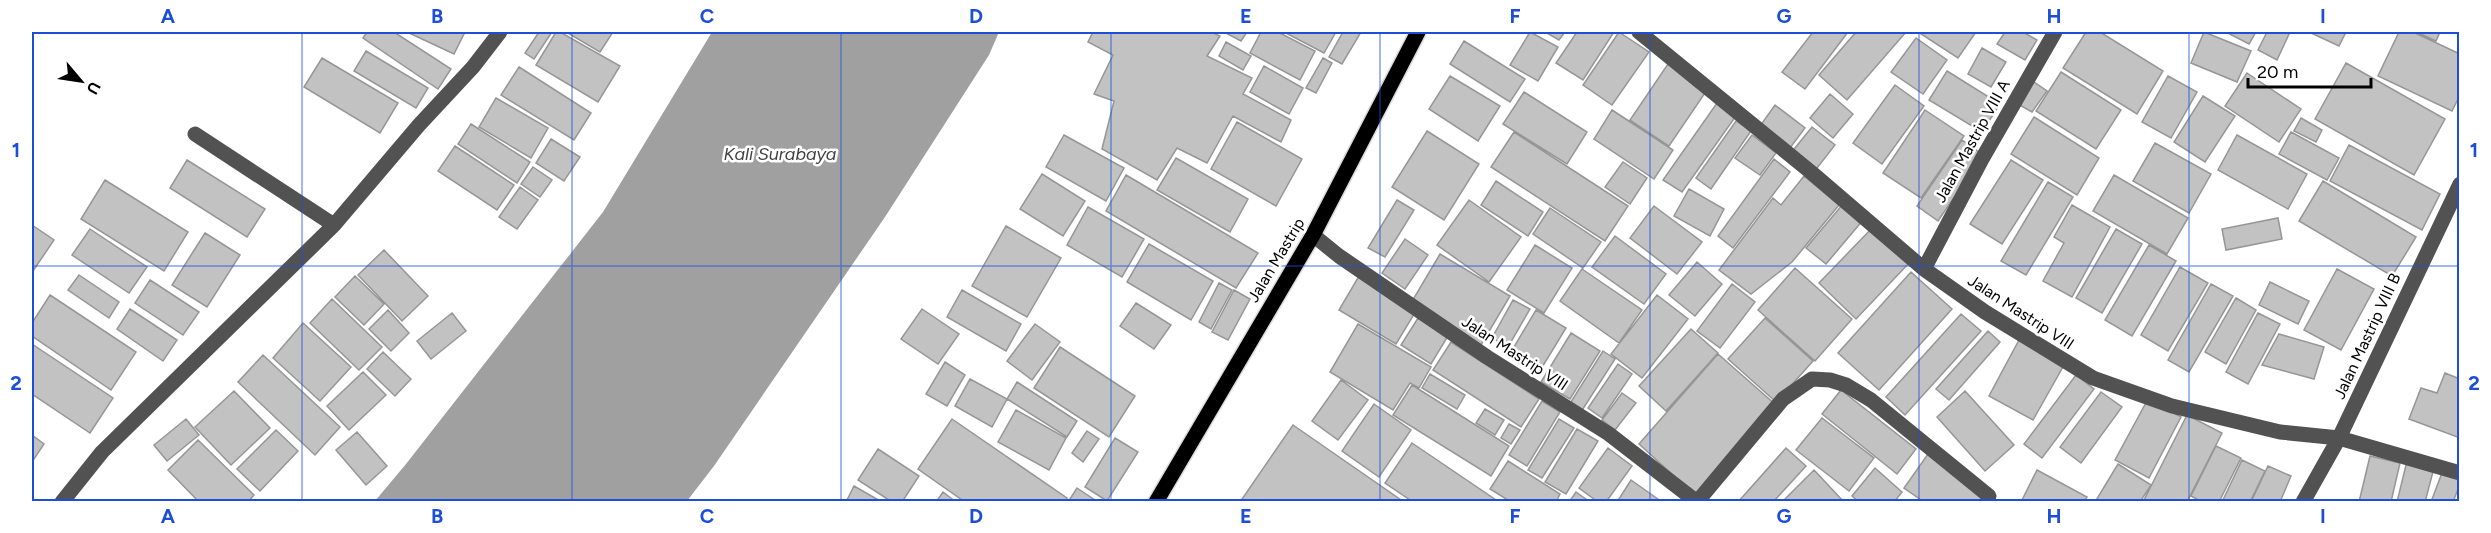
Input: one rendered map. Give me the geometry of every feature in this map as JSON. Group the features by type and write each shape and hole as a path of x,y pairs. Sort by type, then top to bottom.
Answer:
{"main road":[{"name":"Jalan Mastrip","path":"1156,501 1313,235 1418,32"}],"street":[{"path":"62,501 102,452 334,225 419,125 473,67 500,32"},
{"name":"Jalan Mastrip VIII","path":"1639,32 1812,173 1924,269 1985,312 2093,378 2172,406 2280,432 2339,438 2460,473"},
{"name":"Jalan Mastrip VIII A","path":"1924,269 1982,159 2055,32"},
{"path":"195,134 334,225"},
{"name":"Jalan Mastrip VIII B","path":"2303,501 2339,438 2460,184"},
{"name":"Jalan Mastrip VIII","path":"1313,235 1339,256 1487,357 1609,434 1697,501"},
{"path":"1697,501 1783,399 1812,379 1830,380 1846,385 1871,400 1989,496"}],"water":[{"name":"Kali Surabaya","path":"712,32 999,32 989,55 885,217 714,466 687,501 375,501 603,212"}],"building":[{"path":"367,32 394,32 451,69 438,89 363,38"},
{"path":"407,32 465,32 454,54"},
{"path":"539,32 552,32 534,59 525,53"},
{"path":"556,32 560,32 620,66 598,102 536,65"},
{"path":"566,32 613,32 600,52"},
{"path":"1093,32 1211,32 1220,36 1207,56 1252,78 1243,94 1291,120 1281,142 1233,116 1207,163 1177,148 1157,180 1102,149 1114,101 1094,94 1113,55 1088,42"},
{"path":"1224,32 1247,32 1241,41"},
{"path":"1261,32 1278,32 1315,51 1300,80 1250,53"},
{"path":"1284,32 1336,32 1324,53"},
{"path":"1343,32 1361,32 1342,64 1329,57"},
{"path":"1530,32 1558,47 1538,81 1510,65"},
{"path":"1545,32 1565,32 1559,40"},
{"path":"1577,32 1614,32 1583,80 1556,63"},
{"path":"1619,32 1649,52 1612,105 1583,85"},
{"path":"1813,32 1848,32 1805,89 1782,72"},
{"path":"1856,32 1906,32 1847,100 1819,75"},
{"path":"1918,32 1976,32 1958,58"},
{"path":"2005,32 2023,32 2037,40 2025,60 1997,44"},
{"path":"2086,32 2100,32 2163,71 2137,114 2063,68"},
{"path":"2204,32 2251,51 2237,82 2191,63"},
{"path":"2226,32 2256,32 2249,44"},
{"path":"2267,32 2290,32 2277,60 2258,50"},
{"path":"2309,32 2346,32 2339,46"},
{"path":"2399,32 2413,32 2460,54 2460,95 2452,111 2378,76"},
{"path":"2416,32 2440,32 2436,41"},
{"path":"1916,38 1947,60 1923,94 1891,72"},
{"path":"1464,41 1525,79 1510,102 1450,64"},
{"path":"1226,42 1251,56 1243,70 1219,56"},
{"path":"1982,48 2006,62 1991,87 1968,74"},
{"path":"366,51 428,88 416,108 354,71"},
{"path":"322,58 398,103 380,133 304,87"},
{"path":"1323,58 1332,63 1316,93 1306,88"},
{"path":"2346,63 2445,119 2414,175 2315,119"},
{"path":"1668,64 1707,90 1669,146 1630,120"},
{"path":"1264,66 1303,88 1289,114 1250,92"},
{"path":"519,67 591,113 574,140 501,95"},
{"path":"1947,71 2000,104 1982,132 1929,100"},
{"path":"2061,72 2121,110 2096,149 2036,111"},
{"path":"2247,73 2301,109 2279,142 2225,106"},
{"path":"1450,76 1500,106 1478,141 1429,109"},
{"path":"2168,76 2197,92 2171,138 2142,122"},
{"path":"2031,80 2047,91 2032,112 2016,103"},
{"path":"1895,85 1924,106 1882,164 1853,143"},
{"path":"1524,92 1587,132 1567,164 1503,124"},
{"path":"1830,94 1853,114 1833,138 1810,118"},
{"path":"2203,96 2235,116 2205,162 2174,142"},
{"path":"496,98 548,128 531,158 479,127"},
{"path":"1717,103 1736,116 1682,192 1663,180"},
{"path":"1775,105 1805,128 1790,148 1760,126"},
{"path":"1612,110 1673,150 1654,179 1594,139"},
{"path":"1925,110 1964,136 1921,198 1883,173"},
{"path":"2034,117 2099,158 2077,195 2011,154"},
{"path":"2301,118 2322,130 2316,142 2294,131"},
{"path":"1736,121 1751,131 1711,189 1696,178"},
{"path":"1237,122 1302,159 1276,206 1211,169"},
{"path":"471,124 530,162 517,183 458,144"},
{"path":"1812,127 1835,145 1814,172 1791,153"},
{"path":"1427,131 1479,164 1444,220 1392,187"},
{"path":"1514,132 1628,206 1605,241 1491,167"},
{"path":"2291,132 2339,158 2327,180 2279,154"},
{"path":"1064,135 1124,168 1106,201 1046,167"},
{"path":"1752,135 1776,153 1760,175 1735,158"},
{"path":"2237,135 2307,174 2288,209 2218,170"},
{"path":"551,139 580,157 564,181 536,163"},
{"path":"1962,140 1983,155 1938,221 1917,206"},
{"path":"2155,143 2211,174 2189,213 2133,181"},
{"path":"2349,145 2440,194 2422,230 2330,181"},
{"path":"455,146 514,185 497,210 438,171"},
{"path":"1176,158 1248,199 1230,232 1157,190"},
{"path":"1774,159 1790,172 1733,248 1718,236"},
{"path":"187,160 265,209 247,237 170,188"},
{"path":"2011,160 2043,180 2002,244 1970,224"},
{"path":"1623,162 1647,178 1630,204 1605,187"},
{"path":"533,167 552,180 540,197 521,184"},
{"path":"1042,174 1085,201 1063,236 1020,209"},
{"path":"1126,175 1258,253 1236,288 1106,211"},
{"path":"2114,175 2188,218 2167,254 2093,211"},
{"path":"1804,176 1839,205 1792,262 1751,294 1719,270 1773,198 1781,205"},
{"path":"105,180 188,232 164,271 81,219"},
{"path":"1496,181 1543,212 1528,236 1481,205"},
{"path":"2323,181 2416,237 2392,276 2299,221"},
{"path":"2048,182 2073,197 2026,275 2001,261"},
{"path":"520,187 538,200 517,229 499,217"},
{"path":"1689,189 1724,209 1710,236 1674,216"},
{"path":"1397,200 1414,210 1385,257 1368,248"},
{"path":"1469,200 1521,237 1489,282 1437,245"},
{"path":"1843,204 1863,220 1826,264 1806,248"},
{"path":"2072,205 2110,227 2072,297 2043,281 2064,243 2054,237"},
{"path":"1654,206 1702,242 1677,274 1630,238"},
{"path":"1088,207 1144,239 1122,277 1067,245"},
{"path":"1550,208 1601,242 1583,268 1533,234"},
{"path":"2278,218 2282,239 2226,250 2222,229"},
{"path":"32,225 54,240 33,271 32,270"},
{"path":"1006,226 1061,258 1027,317 972,286"},
{"path":"1874,226 1910,262 1856,319 1819,283"},
{"path":"90,229 147,267 129,293 72,255"},
{"path":"2116,229 2142,244 2102,313 2076,298"},
{"path":"205,233 240,255 207,307 172,285"},
{"path":"1615,236 1666,274 1644,304 1592,267"},
{"path":"1405,239 1428,255 1405,289 1382,273"},
{"path":"1149,244 1213,281 1191,320 1127,282"},
{"path":"1535,245 1572,268 1544,313 1507,290"},
{"path":"2149,245 2176,261 2132,336 2105,320"},
{"path":"384,250 428,296 402,321 358,275"},
{"path":"1440,254 1510,296 1481,345 1411,303"},
{"path":"1697,262 1722,284 1695,316 1669,295"},
{"path":"2180,267 2208,283 2168,351 2141,335"},
{"path":"1795,268 1852,319 1815,361 1758,310"},
{"path":"1582,269 1642,310 1619,343 1560,301"},
{"path":"2337,269 2374,289 2341,350 2304,330"},
{"path":"1911,272 1952,309 1879,390 1838,353"},
{"path":"79,275 119,302 109,318 68,290"},
{"path":"355,276 384,304 364,325 335,297"},
{"path":"1359,276 1416,311 1396,344 1339,310"},
{"path":"150,280 199,312 183,335 135,303"},
{"path":"2270,282 2309,301 2298,324 2259,305"},
{"path":"1219,283 1232,290 1211,329 1199,322"},
{"path":"1732,284 1755,302 1720,348 1697,331"},
{"path":"2211,284 2233,296 2189,372 2168,360"},
{"path":"962,290 1021,324 1006,351 947,317"},
{"path":"1234,290 1250,299 1228,340 1212,332"},
{"path":"50,295 136,352 111,390 32,336 32,323"},
{"path":"1657,295 1688,319 1642,378 1611,354"},
{"path":"2236,298 2256,310 2226,364 2205,352"},
{"path":"332,299 382,347 359,370 310,323"},
{"path":"1513,300 1530,309 1508,347 1492,338"},
{"path":"1136,303 1171,325 1154,349 1120,326"},
{"path":"130,309 177,340 163,361 117,329"},
{"path":"922,309 959,334 938,364 901,339"},
{"path":"388,310 409,333 391,351 369,329"},
{"path":"1536,310 1566,328 1538,374 1508,357"},
{"path":"452,313 466,331 431,359 417,341"},
{"path":"2258,313 2280,324 2248,384 2226,372"},
{"path":"1961,314 1981,331 1905,415 1886,397"},
{"path":"1418,318 1448,336 1431,364 1401,345"},
{"path":"1765,318 1813,361 1776,402 1728,359"},
{"path":"303,323 351,367 320,401 273,358"},
{"path":"1035,324 1060,342 1032,380 1007,361"},
{"path":"1358,324 1431,367 1419,388 1410,383 1393,410 1330,372"},
{"path":"1691,329 1718,353 1666,411 1639,386"},
{"path":"1988,331 2000,342 1949,400 1936,389"},
{"path":"1571,333 1600,351 1570,399 1541,382"},
{"path":"2279,334 2324,347 2314,379 2262,365"},
{"path":"2019,340 2064,365 2033,420 1989,396"},
{"path":"1451,342 1539,399 1521,427 1433,370"},
{"path":"32,344 113,398 90,433 32,394"},
{"path":"1060,347 1135,396 1109,437 1034,388"},
{"path":"1603,351 1615,359 1581,412 1569,405"},
{"path":"383,352 411,379 395,396 367,369"},
{"path":"1718,354 1776,405 1696,496 1639,444"},
{"path":"263,355 340,427 315,455 238,382"},
{"path":"945,362 965,375 947,406 926,394"},
{"path":"1618,364 1632,374 1602,418 1588,408"},
{"path":"363,372 386,395 349,430 327,406"},
{"path":"2445,373 2460,379 2460,438 2409,419 2421,388 2437,393"},
{"path":"1430,374 1465,395 1457,409 1422,388"},
{"path":"2076,375 2094,389 2042,458 2024,444"},
{"path":"970,379 1007,399 992,427 955,406"},
{"path":"1341,380 1368,400 1338,440 1312,421"},
{"path":"1017,382 1077,421 1067,437 1007,399"},
{"path":"1412,385 1509,446 1491,476 1393,415"},
{"path":"1841,390 1916,449 1897,474 1822,414"},
{"path":"234,391 270,428 231,465 195,427"},
{"path":"1965,391 2014,445 1985,471 1937,417"},
{"path":"2101,392 2122,407 2081,463 2060,447"},
{"path":"1622,393 1636,403 1615,430 1602,420"},
{"path":"2148,399 2181,417 2149,478 2115,460"},
{"path":"1542,401 1560,412 1527,466 1509,455"},
{"path":"1374,404 1411,430 1379,477 1342,451"},
{"path":"1485,409 1504,420 1495,435 1476,423"},
{"path":"1016,410 1066,438 1049,470 998,442"},
{"path":"2187,415 2222,433 2187,502 2143,502"},
{"path":"1822,418 1874,458 1849,491 1796,450"},
{"path":"186,419 199,435 167,461 154,445"},
{"path":"952,419 1067,498 1065,502 965,502 918,469"},
{"path":"1559,419 1574,428 1542,478 1528,470"},
{"path":"1509,424 1520,430 1511,444 1501,438"},
{"path":"1293,425 1404,502 1240,502"},
{"path":"1577,429 1598,441 1566,494 1545,482"},
{"path":"276,430 298,451 260,491 237,469"},
{"path":"1087,431 1099,439 1083,462 1072,453"},
{"path":"357,432 387,466 366,485 336,450"},
{"path":"32,435 44,444 32,462"},
{"path":"1115,438 1138,452 1107,501 1085,487"},
{"path":"198,440 254,495 248,502 199,502 168,470"},
{"path":"1412,443 1499,502 1413,502 1385,483"},
{"path":"2216,446 2241,458 2219,502 2202,502 2191,496"},
{"path":"1608,448 1632,466 1606,502 1598,502 1579,488"},
{"path":"1786,448 1806,466 1773,502 1738,502"},
{"path":"878,449 919,476 902,502 892,502 858,480"},
{"path":"1928,454 1987,502 1924,502 1904,488"},
{"path":"2370,456 2400,463 2391,502 2359,502"},
{"path":"2242,460 2265,471 2250,502 2222,502"},
{"path":"1508,461 1560,494 1556,502 1511,502 1490,489"},
{"path":"2407,461 2434,468 2425,502 2397,502"},
{"path":"2118,464 2151,485 2140,502 2095,502"},
{"path":"2268,466 2291,476 2280,502 2251,502"},
{"path":"1875,468 1902,492 1894,502 1859,502 1852,496"},
{"path":"1814,470 1844,502 1782,502"},
{"path":"2037,470 2087,497 2084,502 2021,502"},
{"path":"2443,470 2460,477 2460,484 2453,502 2431,502"},
{"path":"1631,480 1662,502 1617,502"},
{"path":"854,486 882,502 846,502"},
{"path":"1077,488 1098,502 1068,502"},
{"path":"943,492 956,502 936,502"},
{"path":"1576,492 1590,502 1569,502"}]}
